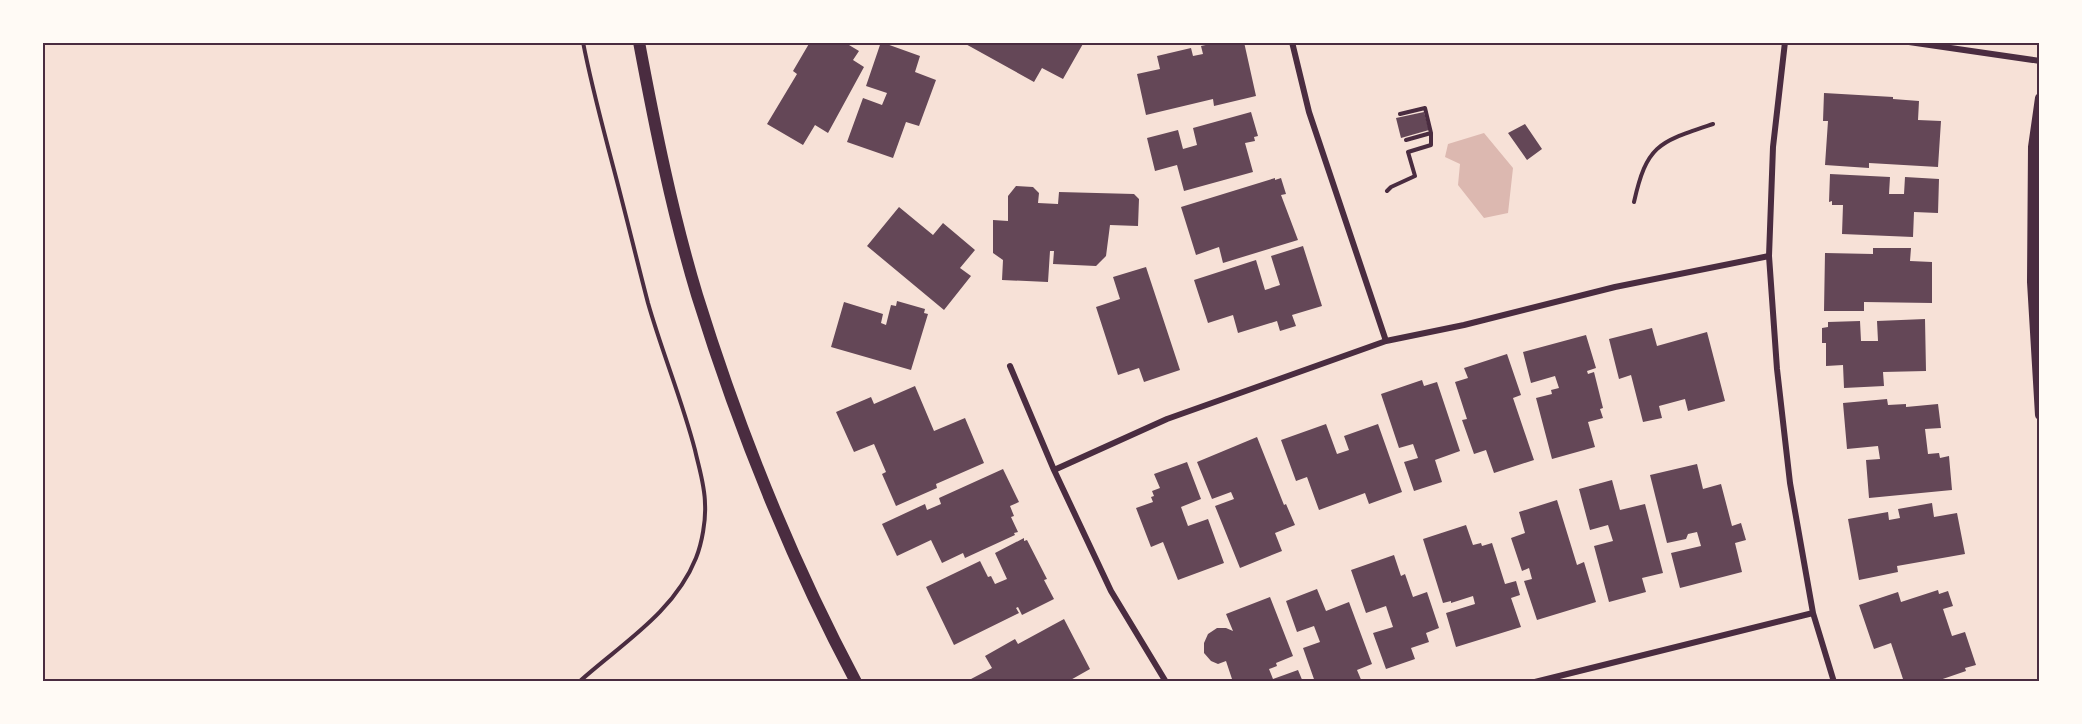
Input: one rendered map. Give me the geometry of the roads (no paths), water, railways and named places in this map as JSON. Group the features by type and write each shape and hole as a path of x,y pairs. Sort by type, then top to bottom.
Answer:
{"main road":[{"path":"639,42 671,198 697,294 725,378 797,561 856,682"}],"street":[{"path":"1292,42 1309,112 1386,341"},
{"path":"1785,42 1773,147 1769,256 1777,369 1790,483 1813,613 1834,682"},
{"path":"1909,42 2040,61"},
{"path":"2040,98 2033,147 2032,282 2040,415"},
{"path":"1054,470 1167,420 1386,341 1464,325 1615,287 1769,256"},
{"path":"1010,366 1054,470 1111,591 1166,682"},
{"path":"1535,682 1813,613"}]}
